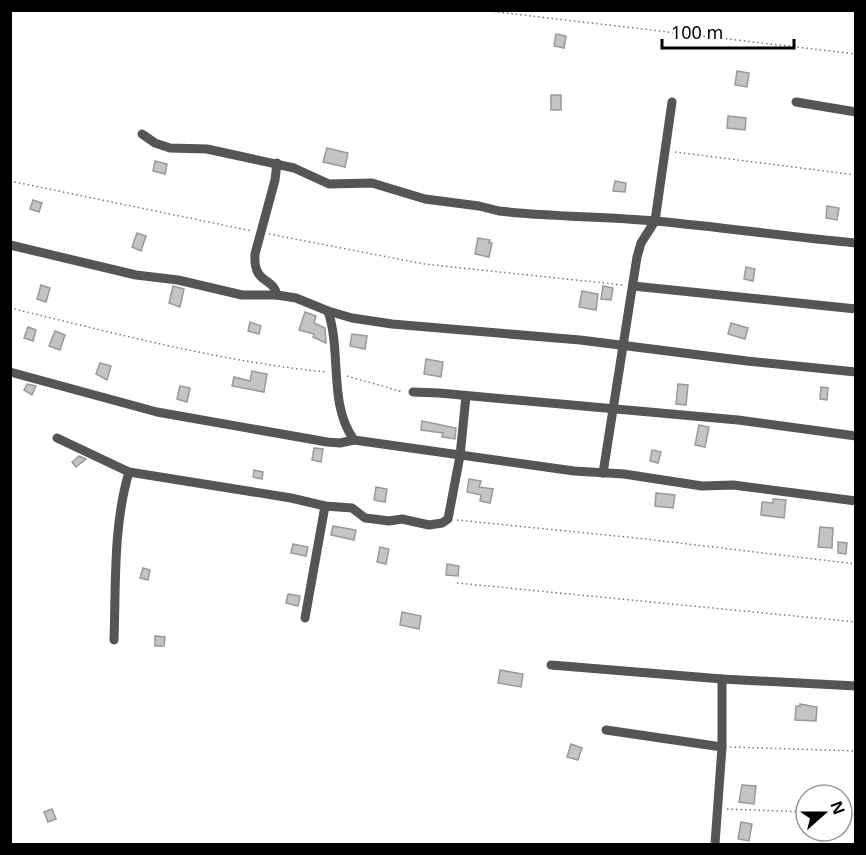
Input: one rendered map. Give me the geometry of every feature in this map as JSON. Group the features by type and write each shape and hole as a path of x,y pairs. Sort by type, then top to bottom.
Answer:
{"street":[{"path":"603,473 637,256 641,243 655,221 672,102"},
{"path":"796,102 855,112"},
{"path":"142,134 155,143 170,148 207,148 277,164 309,174 329,184 372,183 424,199 499,211 655,221 855,243"},
{"path":"277,164 254,265 258,275 276,289 277,295"},
{"path":"11,248 243,295 277,295 297,298 352,318 392,324 622,345 855,372"},
{"path":"633,286 855,309"},
{"path":"328,311 335,343 340,412 354,440"},
{"path":"10,372 157,412 327,442 340,443 354,440 460,456 702,486 733,485 855,501"},
{"path":"413,392 738,420 855,436"},
{"path":"57,438 129,472 291,498 325,506 352,508 365,518 388,521 402,519 429,525 442,523 448,519 460,456 466,396"},
{"path":"114,640 118,527 122,494 129,472"},
{"path":"305,618 325,506"},
{"path":"551,665 723,679 855,686"},
{"path":"715,844 722,747 723,679"},
{"path":"606,730 722,747"}],"path":[{"path":"480,10 855,54"},
{"path":"664,151 855,176"},
{"path":"10,181 424,264 633,286"},
{"path":"10,308 131,337 273,367 336,373 392,390 413,392"},
{"path":"448,519 646,539 855,564"},
{"path":"457,583 855,622"},
{"path":"722,747 855,751"},
{"path":"717,808 794,811"}],"building":[{"path":"556,34 566,36 564,48 554,46"},
{"path":"737,71 749,73 747,87 735,85"},
{"path":"551,95 561,95 561,110 551,110"},
{"path":"728,116 746,118 745,130 727,128"},
{"path":"327,148 348,153 345,167 323,162"},
{"path":"155,161 167,164 165,174 153,171"},
{"path":"615,181 626,183 625,192 613,191"},
{"path":"33,200 42,203 39,212 30,209"},
{"path":"827,206 839,208 837,220 826,218"},
{"path":"137,233 146,236 141,251 132,247"},
{"path":"478,238 490,240 489,243 492,243 489,257 475,254"},
{"path":"746,267 755,269 753,281 744,279"},
{"path":"41,285 50,288 46,302 37,299"},
{"path":"173,286 184,289 180,307 169,303"},
{"path":"603,286 613,288 611,300 601,299"},
{"path":"582,291 598,294 596,310 579,307"},
{"path":"305,312 316,316 314,323 325,328 326,343 313,337 314,334 299,330"},
{"path":"250,322 261,326 259,334 248,331"},
{"path":"731,323 748,328 745,339 728,334"},
{"path":"28,327 36,330 33,341 24,338"},
{"path":"55,331 65,335 60,350 49,346"},
{"path":"352,334 367,336 365,349 350,346"},
{"path":"426,359 443,362 441,377 424,374"},
{"path":"100,363 111,366 107,380 96,374"},
{"path":"252,371 267,374 264,392 232,386 234,377 250,381"},
{"path":"27,384 36,386 32,395 24,390"},
{"path":"678,384 688,385 686,405 676,404"},
{"path":"180,386 190,388 187,402 177,399"},
{"path":"821,387 828,388 827,400 820,399"},
{"path":"422,421 456,428 455,439 442,437 443,433 421,430"},
{"path":"699,425 709,427 705,447 695,445"},
{"path":"314,448 323,449 321,462 312,460"},
{"path":"652,450 661,452 658,463 650,461"},
{"path":"79,456 86,459 76,467 72,462"},
{"path":"254,470 263,472 262,479 253,477"},
{"path":"469,479 481,481 479,487 493,489 490,503 480,501 481,495 467,492"},
{"path":"376,487 387,489 385,502 374,500"},
{"path":"656,493 675,495 673,508 655,506"},
{"path":"773,499 786,500 784,518 761,515 762,502 773,503"},
{"path":"333,526 356,530 354,540 331,535"},
{"path":"820,527 833,528 832,548 818,547"},
{"path":"838,542 847,543 846,554 838,553"},
{"path":"293,544 308,547 306,556 291,553"},
{"path":"380,547 389,549 386,564 377,562"},
{"path":"447,564 459,566 458,576 446,575"},
{"path":"143,568 150,570 148,580 140,578"},
{"path":"288,594 300,596 298,606 286,603"},
{"path":"402,612 421,616 419,629 400,625"},
{"path":"155,636 165,637 164,646 155,646"},
{"path":"500,670 523,674 521,687 498,683"},
{"path":"800,704 817,707 816,721 795,720 796,706"},
{"path":"571,744 582,748 578,760 567,757"},
{"path":"742,785 756,786 754,804 739,802"},
{"path":"52,809 56,819 48,822 44,812"},
{"path":"741,822 752,824 749,841 738,839"}]}
